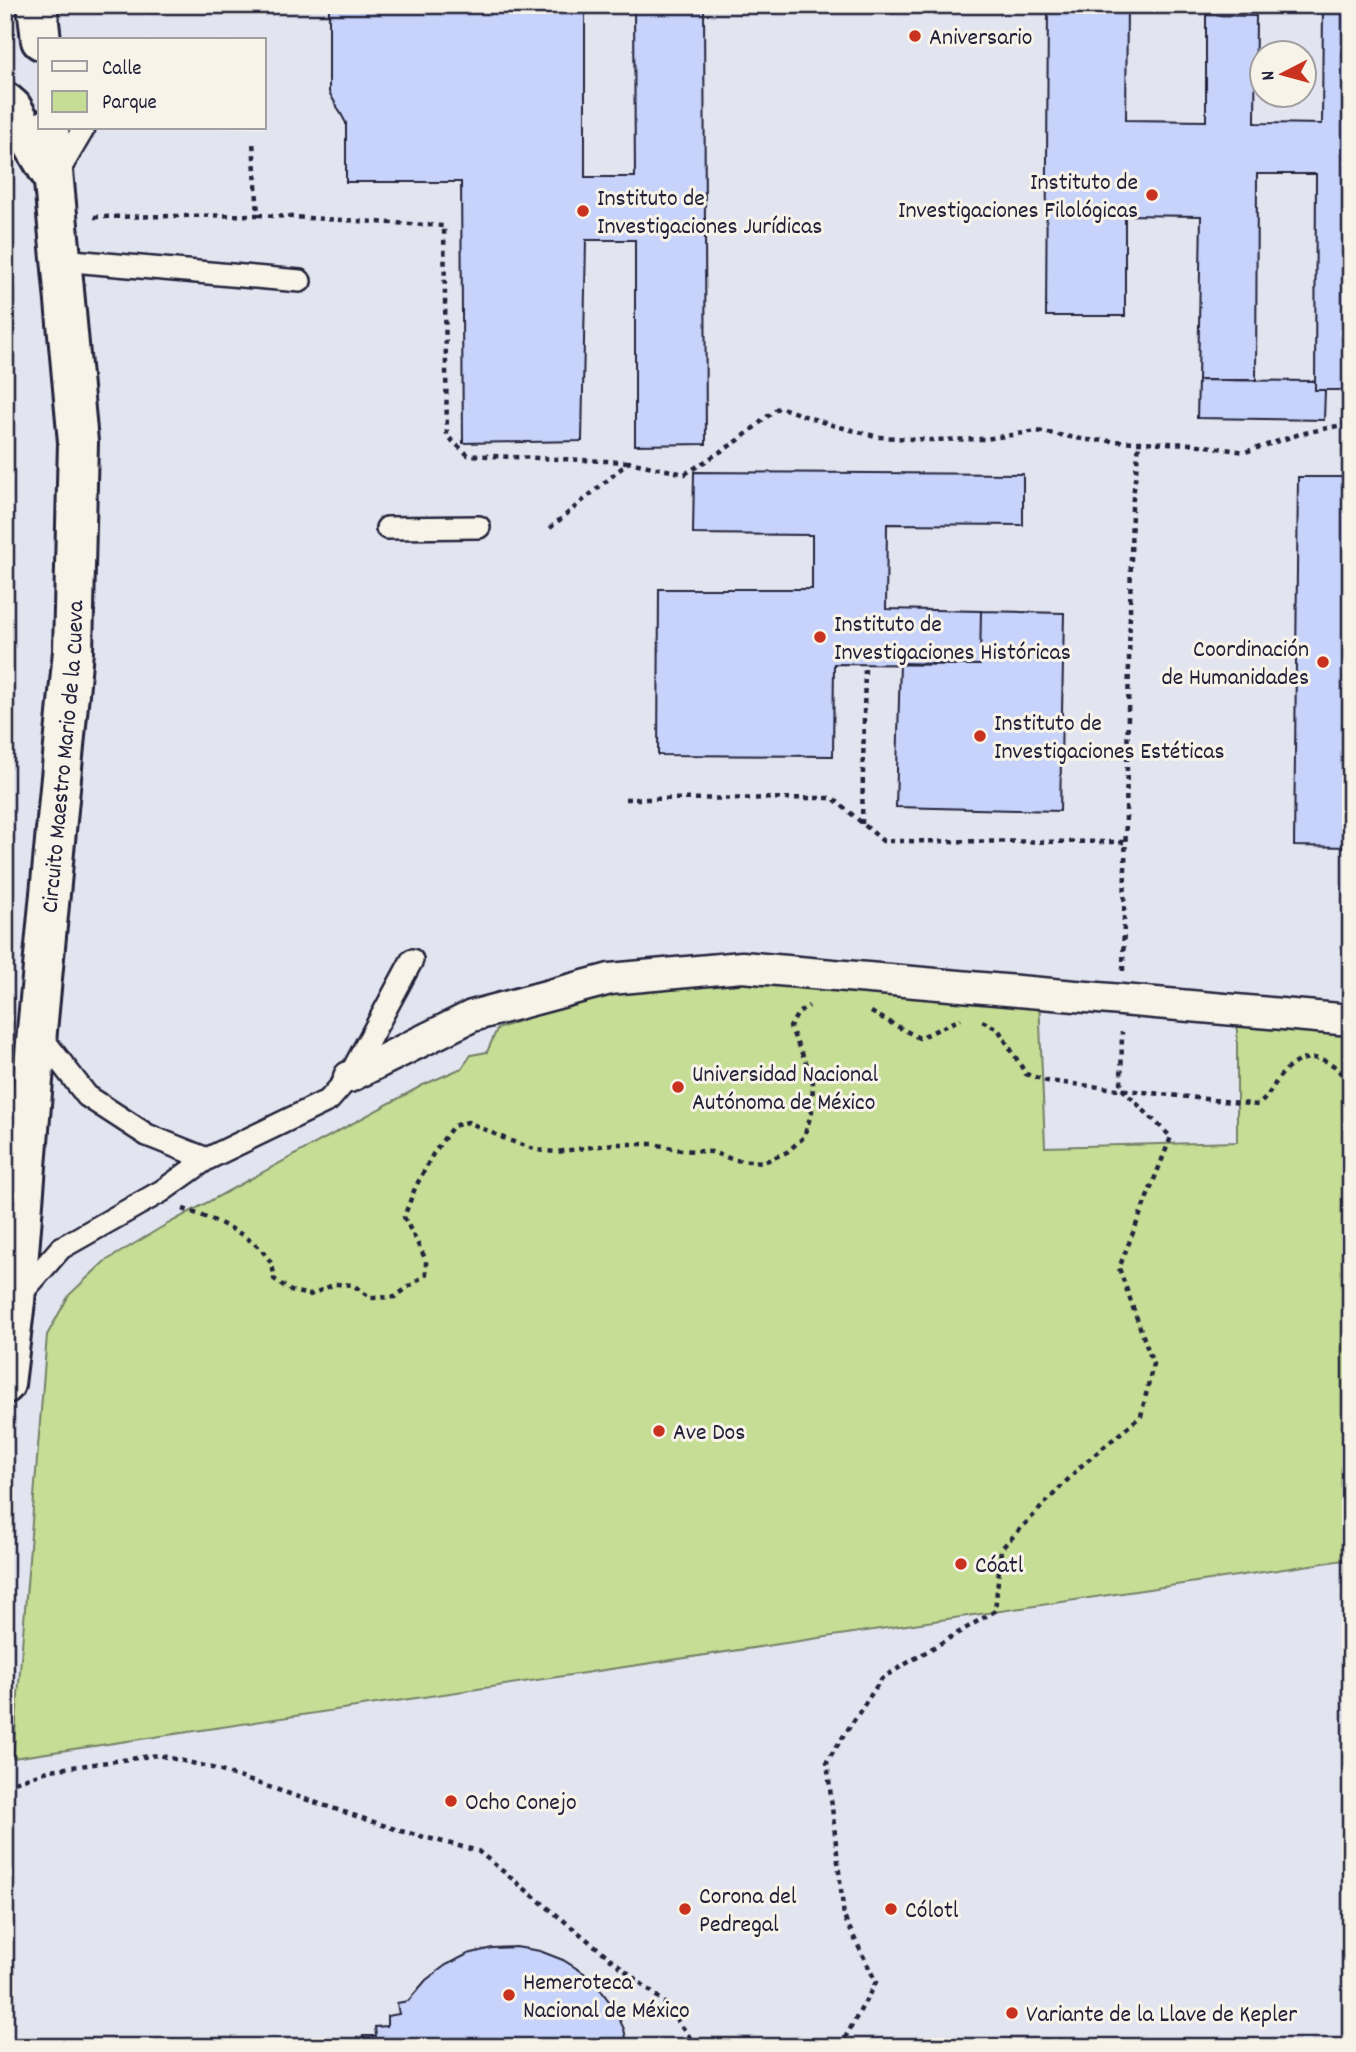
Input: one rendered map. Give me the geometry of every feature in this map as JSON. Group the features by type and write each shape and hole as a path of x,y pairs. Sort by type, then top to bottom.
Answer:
{"street":[{"path":"37,5 41,38"},
{"path":"5,103 12,108 54,178"},
{"name":"Circuito Maestro Mario de la Cueva","path":"5,1381 15,1301 73,651 78,442 49,130"},
{"path":"349,1077 472,1016 610,979 742,967 1351,1020"}],"lane":[{"path":"54,178 83,130"},
{"path":"61,260 300,281"},
{"path":"387,528 479,527"},
{"path":"15,1301 61,1248 150,1198 207,1158 329,1100 349,1077 412,960"},
{"path":"37,1031 87,1096 148,1135 207,1158"}],"path":[{"path":"253,142 258,215"},
{"path":"57,218 258,215 444,226 447,436 468,455 629,462 685,474 739,440 779,407 828,424 879,437 985,439 1037,430 1087,440 1194,444 1245,452 1300,434 1351,423"},
{"path":"840,2047 876,1982 844,1917 827,1761 882,1678 995,1611 1001,1549 1080,1467 1141,1416 1153,1364 1119,1268 1171,1137 1121,1088 1132,507 1139,444"},
{"path":"550,528 629,462"},
{"path":"862,824 864,663"},
{"path":"625,799 833,798 883,841 1126,842"},
{"path":"150,1198 200,1214 242,1236 272,1264 274,1279 291,1291 310,1295 335,1284 344,1284 353,1285 371,1298 395,1297 426,1274 426,1260 404,1217 415,1188 433,1154 453,1126 468,1122 537,1150 556,1152 614,1144 654,1144 681,1150 712,1152 734,1160 764,1162 787,1152 804,1137 812,1111 813,1078 790,1027 798,1013 810,1006"},
{"path":"863,1008 919,1038 970,1015"},
{"path":"980,1020 999,1029 1026,1074 1047,1081 1258,1105 1269,1096 1290,1065 1306,1057 1321,1059 1335,1067 1351,1088"},
{"path":"5,1785 51,1770 158,1755 209,1767 401,1831 478,1852 664,2001 697,2047"}],"shaded area":[{"name":"Universidad Nacional Autónoma de México","path":"5,5 1351,5 1351,2047 5,2047"}],"green space":[{"path":"743,972 1039,998 1045,1147 1237,1142 1237,1015 1351,1027 1351,1559 13,1758 47,1335 69,1295 104,1262 162,1227 423,1085 462,1068 471,1055 487,1052 497,1029 528,1018 534,1009 603,991"}],"building":[{"name":"Instituto de Investigaciones Jurídicas","path":"423,5 585,5 585,177 635,177 634,5 704,5 706,444 635,445 635,240 586,240 582,441 463,443 461,182 346,182 346,123 329,92 329,8 423,8"},
{"name":"Instituto de Investigaciones Filológicas","path":"1048,5 1127,5 1126,120 1206,121 1206,15 1256,16 1256,38 1248,38 1248,108 1255,108 1255,123 1322,124 1323,5 1351,5 1351,390 1315,390 1316,174 1257,174 1256,380 1198,380 1201,216 1125,215 1125,316 1046,316"},
{"path":"1198,380 1315,381 1315,390 1325,390 1324,420 1197,418"},
{"name":"Instituto de Investigaciones Históricas","path":"694,472 1023,474 1023,525 887,524 886,609 981,611 980,665 834,664 833,756 658,755 659,589 812,589 812,535 693,534"},
{"name":"Coordinación de Humanidades","path":"1298,477 1351,477 1351,847 1294,846"},
{"name":"Instituto de Investigaciones Estéticas","path":"981,611 1064,613 1060,811 896,807 900,663 980,665"},
{"name":"Hemeroteca Nacional de México","path":"516,1947 540,1951 563,1960 584,1973 614,2008 624,2029 628,2047 365,2047 363,2036 376,2036 375,2027 387,2026 387,2016 399,2014 397,2003 408,2001 426,1980 446,1965 468,1954 492,1948"}],"place":[{"name":"Aniversario","path":"915,36"},
{"name":"Instituto de Investigaciones Filológicas","path":"1152,195"},
{"name":"Instituto de Investigaciones Jurídicas","path":"583,211"},
{"name":"Instituto de Investigaciones Históricas","path":"820,637"},
{"name":"Coordinación de Humanidades","path":"1323,662"},
{"name":"Instituto de Investigaciones Estéticas","path":"980,736"},
{"name":"Universidad Nacional Autónoma de México","path":"678,1087"},
{"name":"Ave Dos","path":"659,1431"},
{"name":"Cóatl","path":"961,1564"},
{"name":"Ocho Conejo","path":"451,1801"},
{"name":"Corona del Pedregal","path":"685,1909"},
{"name":"Cólotl","path":"891,1909"},
{"name":"Hemeroteca Nacional de México","path":"509,1995"},
{"name":"Variante de la Llave de Kepler","path":"1012,2013"}]}
